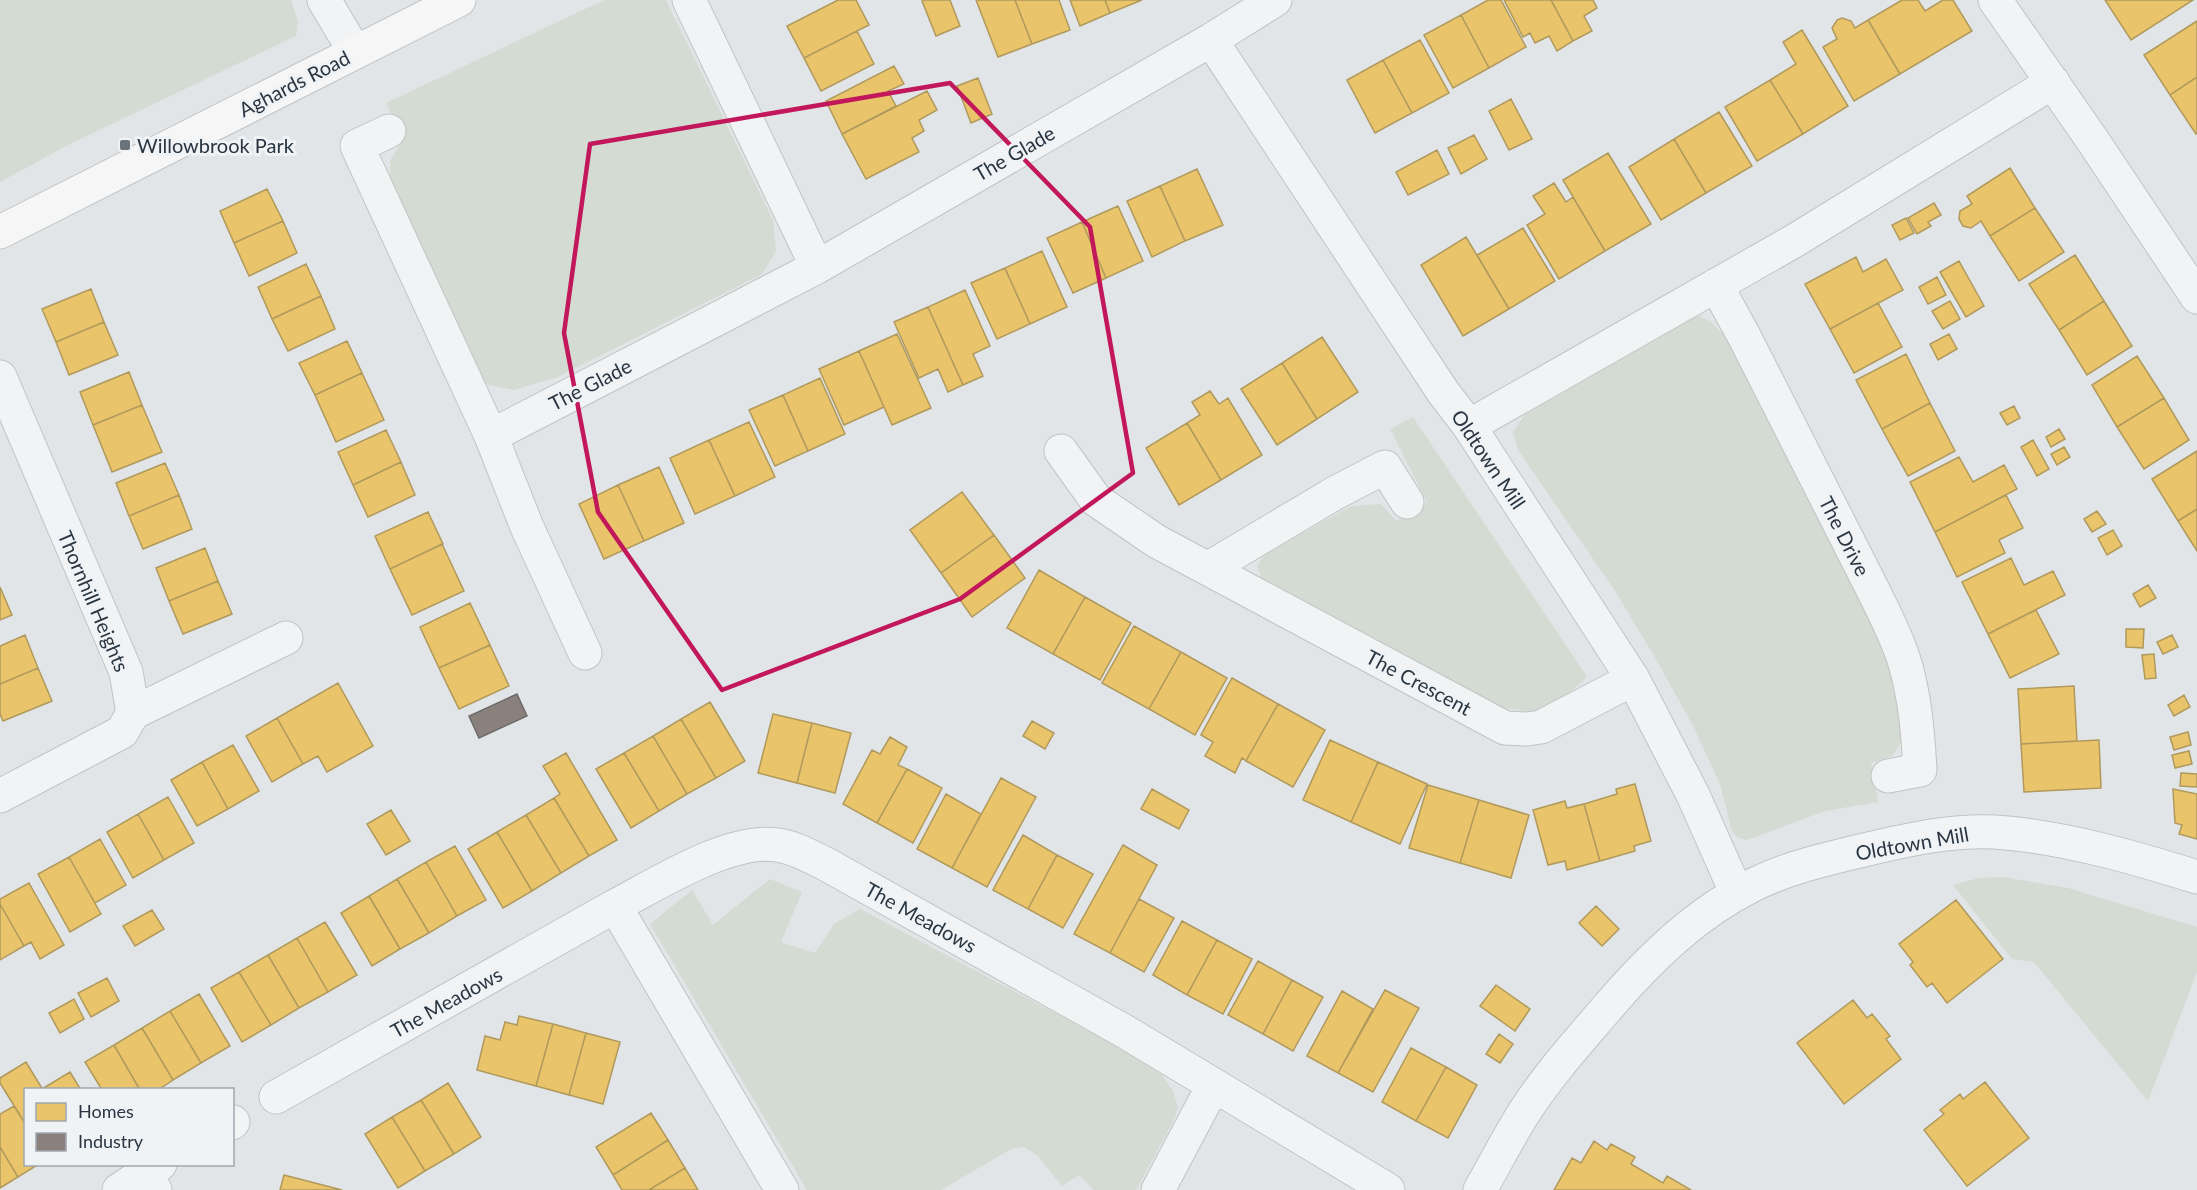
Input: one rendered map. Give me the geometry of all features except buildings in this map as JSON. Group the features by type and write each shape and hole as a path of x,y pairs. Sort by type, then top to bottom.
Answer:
{"street":[{"path":"324,0 355,52"},
{"name":"Aghards Road","path":"0,232 459,0"},
{"path":"689,0 817,267"},
{"name":"The Glade","path":"491,436 817,267 1211,40 1275,0"},
{"path":"1995,0 2053,82 2197,297"},
{"name":"Oldtown Mill","path":"1211,40 1443,392 1469,426 1633,679 1693,795 1737,894"},
{"path":"1469,426 1794,241 2053,82"},
{"path":"389,131 357,146 491,436 527,527 585,654"},
{"name":"The Drive","path":"1716,285 1872,588 1902,654 1914,698 1920,770 1888,776"},
{"name":"Thornhill Heights","path":"0,377 126,672 133,713"},
{"name":"The Crescent","path":"1061,451 1096,500 1156,541 1505,728 1541,727 1633,679"},
{"path":"1209,568 1335,493 1385,467 1407,502"},
{"path":"0,796 122,732 133,713 286,638"},
{"name":"Oldtown Mill","path":"1480,1190 1541,1087 1587,1029 1640,969 1701,918 1737,894 1773,876 1810,863 1904,841 1948,834 1987,832 2008,833 2113,853 2197,877"},
{"name":"The Meadows","path":"276,1097 688,867 720,854 752,846 776,844 797,850 824,863 1114,1025 1388,1190"},
{"path":"615,906 782,1190"},
{"path":"1158,1190 1213,1086"}],"highlighted area":[{"path":"950,83 1090,227 1133,473 960,599 722,690 598,512 564,333 590,144"}],"shaded area":[{"path":"0,0 291,0 298,21 296,36 68,145 0,182"},
{"path":"604,0 666,0 773,220 776,251 762,274 558,377 514,390 485,384 390,180 390,161 404,139 386,103"},
{"path":"1699,316 1711,322 1725,336 1870,619 1891,669 1902,722 1901,743 1892,756 1871,763 1878,802 1825,811 1747,840 1739,838 1732,832 1720,784 1693,726 1656,659 1615,591 1518,450 1513,432 1524,415 1686,318"},
{"path":"1413,417 1587,677 1558,703 1530,712 1499,707 1262,580 1257,566 1265,554 1351,506 1381,504 1396,521 1427,502 1390,429"},
{"path":"2003,877 2068,888 2197,927 2197,972 2148,1101 2034,962 2012,959 1953,885 1979,878"},
{"path":"770,879 802,892 781,942 815,953 834,924 860,909 1113,1044 1162,1075 1173,1091 1178,1107 1173,1122 1136,1190 1094,1190 1079,1175 1062,1186 1037,1155 1024,1147 1011,1149 941,1190 807,1190 650,924 692,890 713,925"}],"place":[{"name":"Willowbrook Park","path":"125,145"}]}
